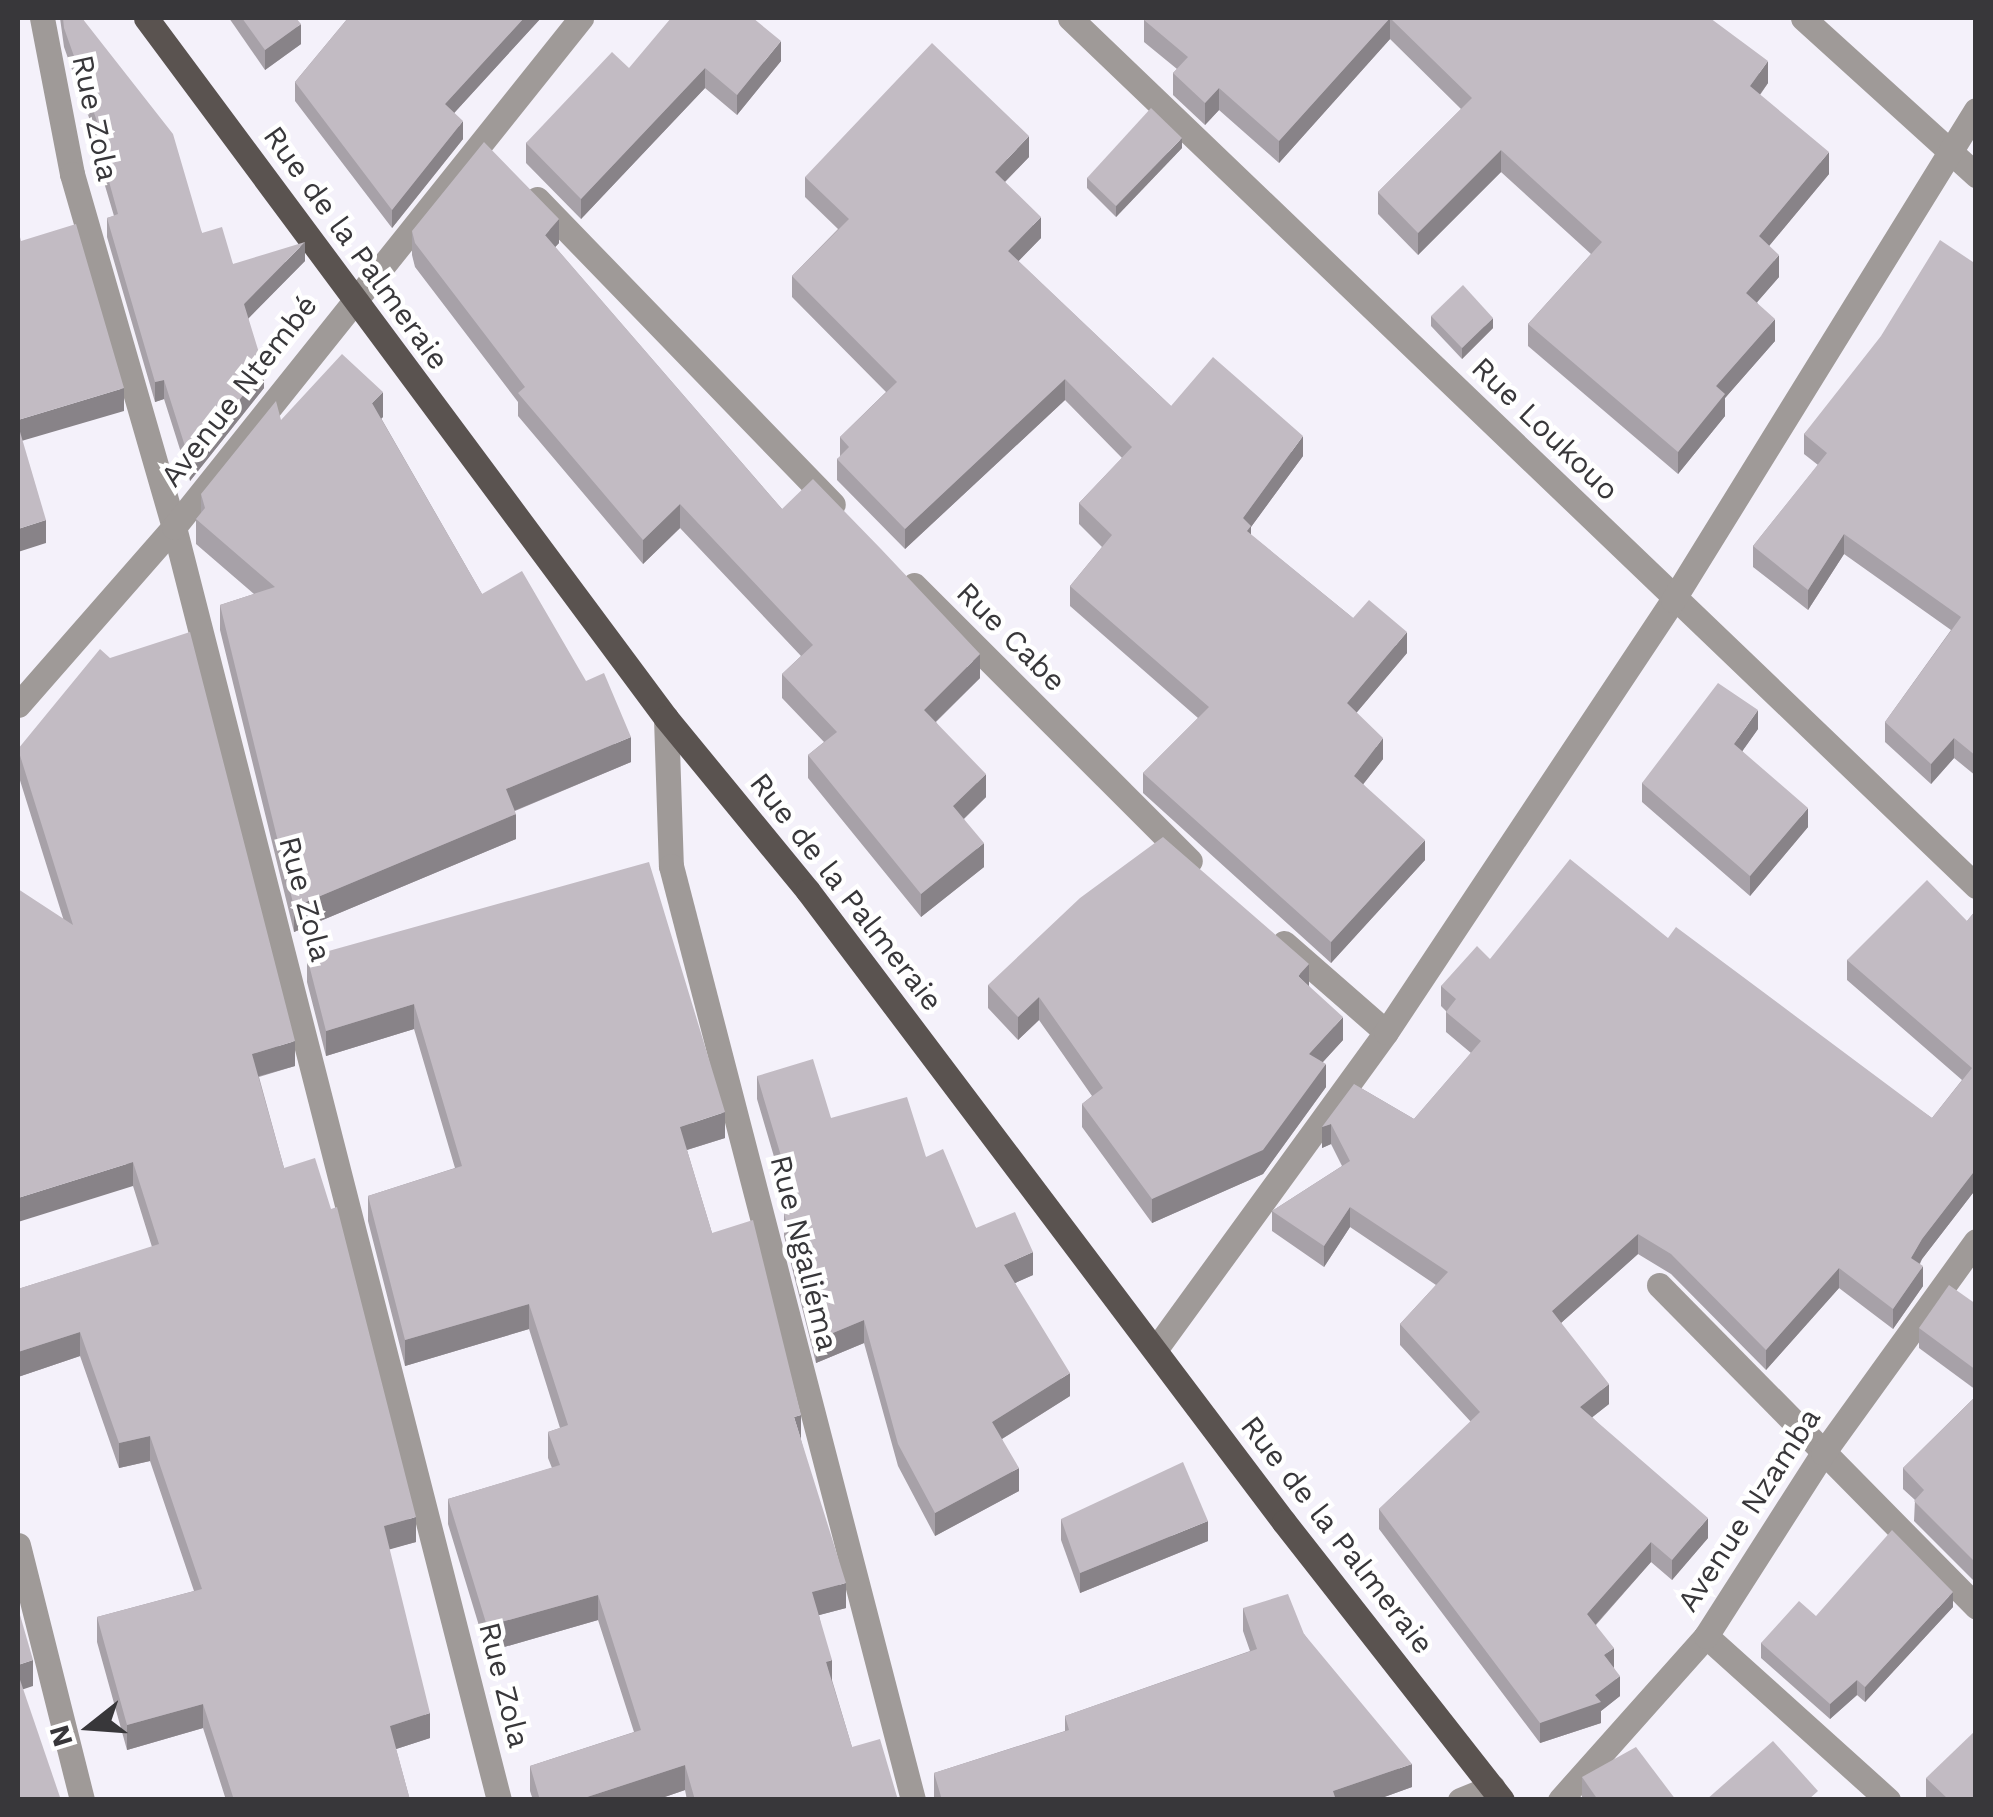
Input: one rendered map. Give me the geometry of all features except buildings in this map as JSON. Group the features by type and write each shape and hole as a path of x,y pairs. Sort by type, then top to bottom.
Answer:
{"main road":[{"name":"Rue de la Palmeraie","path":"146,18 666,718 808,892 1154,1350 1497,1793"}],"street":[{"name":"Rue Zola","path":"42,18 72,174 174,526 499,1800"},
{"name":"Avenue Ntembé","path":"18,706 174,526 352,299 488,147 582,18"},
{"name":"Rue Loukouo","path":"1070,18 1672,600 1976,886"},
{"path":"1803,18 1976,175"},
{"path":"1154,1350 1386,1032 1672,600 1976,110"},
{"path":"522,183 854,525"},
{"name":"Rue Cabe","path":"896,567 1205,875"},
{"name":"Rue Ngaliéma","path":"666,718 671,866 912,1800"},
{"path":"1266,927 1386,1032"},
{"name":"Avenue Nzamba","path":"1560,1800 1706,1636 1823,1453 1976,1241"},
{"path":"1659,1285 1976,1607"},
{"path":"18,1545 82,1800"},
{"path":"1706,1636 1888,1800"},
{"path":"1460,1800 1497,1793"}]}
